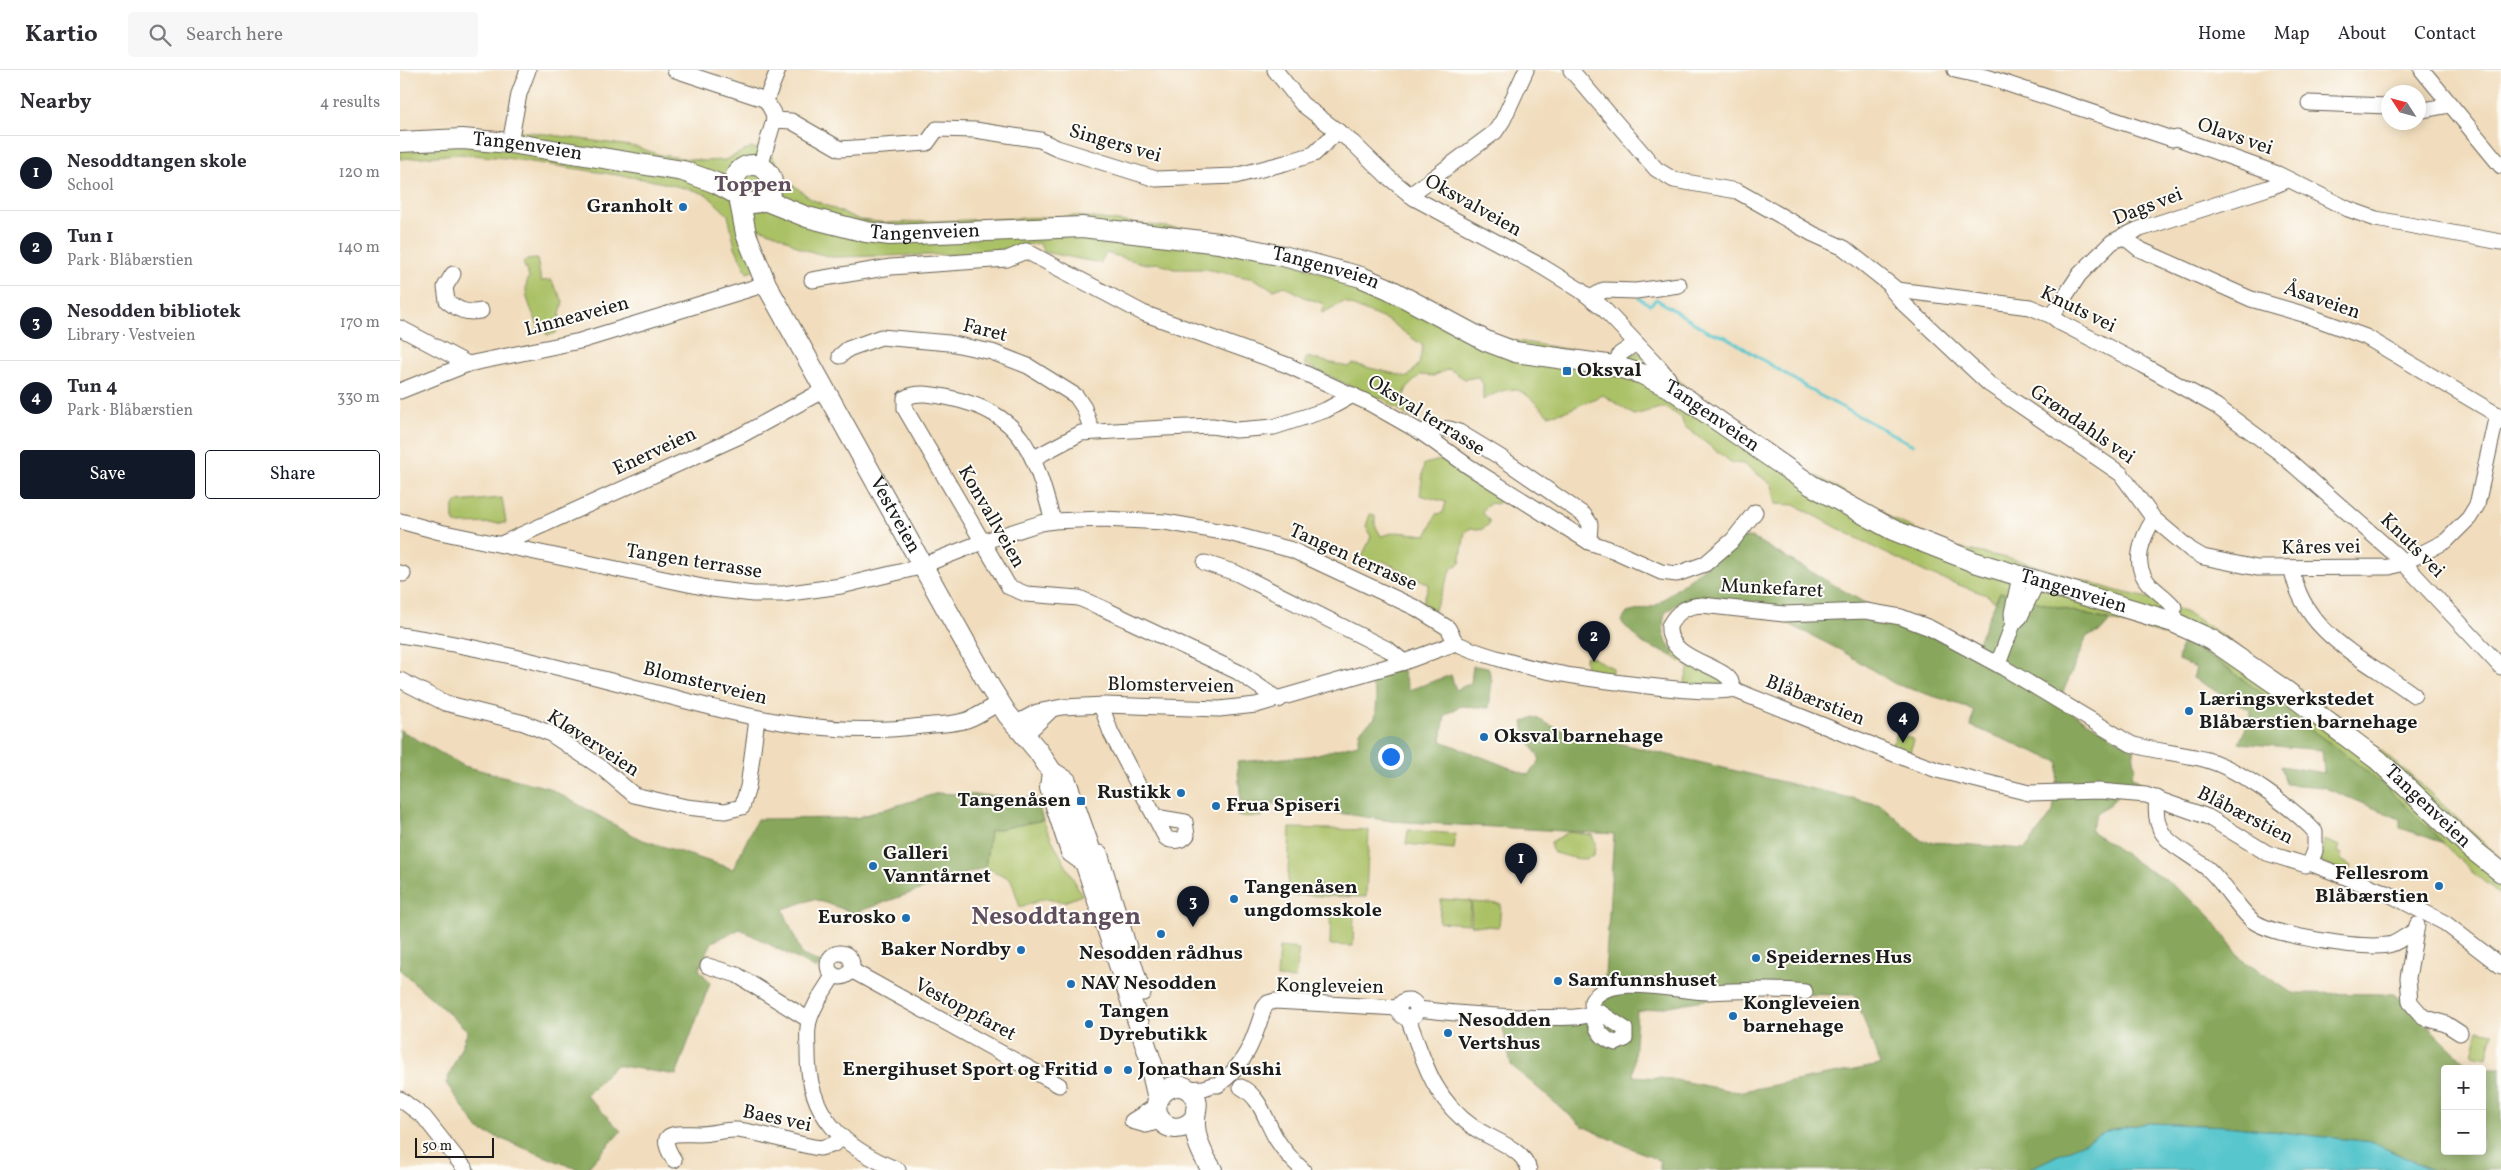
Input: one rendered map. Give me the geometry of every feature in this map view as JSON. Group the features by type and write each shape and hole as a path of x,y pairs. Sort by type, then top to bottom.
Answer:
{"main road":[{"name":"Tangenveien","path":"400,142 462,139 510,143 683,171 759,170 780,188 828,221"},
{"path":"759,170 772,187 764,200 749,203 738,196 735,179 740,171 759,170"},
{"name":"Tangenveien","path":"683,171 716,183 738,196"},
{"name":"Vestveien","path":"738,196 742,218 766,284 922,566 1000,702 1052,772 1050,788 1071,852 1092,858 1154,1067 1152,1073 1161,1113"},
{"name":"Tangenveien","path":"764,200 807,217 866,232 890,235 914,236 1026,228 1082,227 1219,243 1283,256 1374,282 1462,330 1501,347 1544,358 1614,366 1642,374 1672,389 1783,467 1867,517 1917,541 2029,580 2173,622 2226,649 2371,754 2410,788 2472,849 2501,872"},
{"name":"Vestveien","path":"753,250 756,220 764,200"},
{"path":"1154,1067 1195,1098 1196,1113 1207,1162"},
{"path":"1161,1113 1166,1090 1181,1088"},
{"path":"1161,1113 1184,1127 1196,1113"},
{"path":"1161,1113 1193,1150 1207,1162"}],"street":[{"path":"510,143 519,94 528,70"},
{"path":"675,70 766,100 773,113 774,120 759,170"},
{"path":"766,100 778,70"},
{"name":"Oksvalveien","path":"1274,70 1302,104 1338,131 1410,195 1430,208 1541,266 1591,298 1668,378 1672,389"},
{"path":"1410,195 1495,132 1504,120 1526,70"},
{"name":"Knuts vei","path":"1571,70 1656,169 1674,180 1737,191 1746,195 1806,230 1844,248 1858,257 1893,288 1912,294 2030,308 2052,316 2216,406 2248,428 2348,512 2403,563 2501,667"},
{"name":"Olavs vei","path":"1955,70 1990,78 2172,138 2177,138 2278,174 2348,209 2376,219 2501,242"},
{"path":"2422,70 2501,166"},
{"path":"2309,103 2381,106"},
{"path":"2426,110 2450,106"},
{"name":"Singers vei","path":"774,120 791,121 840,149 927,143 937,130 975,130 1040,140 1057,148 1156,180 1235,176 1285,163 1314,154 1338,131"},
{"name":"Dags vei","path":"2052,316 2080,275 2097,255 2106,246 2123,236 2288,180"},
{"path":"812,280 891,267 1007,258 1026,251 1026,228"},
{"name":"Åsaveien","path":"2123,236 2139,249 2251,299 2303,314 2366,337 2499,416"},
{"name":"Oksval terrasse","path":"1026,251 1143,313 1287,365 1353,395 1422,433 1468,466 1589,542 1615,550 1651,568 1676,574 1695,570 1715,557 1733,540 1755,512"},
{"path":"453,274 445,287 447,301 462,311 472,313 481,311"},
{"name":"Linneaveien","path":"400,391 468,364 580,341 766,284"},
{"path":"1591,298 1604,290 1636,291 1679,285"},
{"name":"Grøndahls vei","path":"1893,288 1892,290 1904,304 1989,384 2122,474 2154,519"},
{"path":"400,328 468,364"},
{"name":"Faret","path":"840,356 848,349 881,337 949,343 992,352 1028,366 1073,393 1084,408 1092,430"},
{"path":"1614,366 1620,354 1636,343"},
{"name":"Enerveien","path":"501,544 740,436 824,390"},
{"name":"Konvallveien","path":"1053,521 1034,458 1013,428 981,407 929,394 905,398 905,409 1004,582 1017,592 1079,598 1238,672 1279,700"},
{"path":"1034,458 1081,432 1212,426 1253,429 1274,427 1326,410 1353,395"},
{"name":"Kåres vei","path":"2154,519 2191,550 2203,557 2244,566 2292,569 2313,566 2389,567 2403,563 2446,541 2469,518 2477,505 2499,416"},
{"path":"1422,433 1430,428 1450,429 1459,432 1500,457 1584,514 1590,524 1589,542"},
{"name":"Tangen terrasse","path":"400,521 440,532 594,566 712,589 753,594 783,594 840,586 922,566 982,542 1041,522 1103,519 1165,522 1229,533 1292,550 1416,608 1448,628 1456,643"},
{"path":"2154,519 2142,538 2140,562 2146,581 2174,607 2173,622"},
{"path":"1205,563 1236,573 1389,650 1404,662"},
{"path":"2292,569 2304,607 2327,633 2414,695"},
{"path":"1998,664 2013,624 2020,617 2029,580"},
{"name":"Munkefaret","path":"1732,690 1733,684 1730,678 1717,669 1689,657 1672,639 1670,626 1682,609 1689,606 1702,605 1784,614 1850,611 1882,613 1930,628 1998,664 2131,744 2150,750 2208,760 2231,770 2284,805 2315,832 2315,851 2310,863"},
{"name":"Blomsterveien","path":"400,635 491,652 757,719 823,729 893,730 966,720 1000,702"},
{"name":"Blomsterveien","path":"1020,730 1052,710 1101,705 1239,708 1279,700 1404,662 1456,643"},
{"name":"Blåbærstien","path":"1456,643 1550,672 1671,688 1724,693 1732,690 1823,724 1884,751 1965,778 2029,793 2099,792 2146,795 2157,798 2208,817 2266,853 2306,864 2310,863 2389,894 2455,929 2501,966"},
{"name":"Kløverveien","path":"400,680 445,703 524,724 548,733 602,768 634,795 686,807 725,811 742,807 748,787 757,719"},
{"path":"1101,705 1111,733 1155,817"},
{"path":"2157,798 2157,822 2164,838 2210,872 2252,920 2266,928 2321,940 2364,945 2389,945 2415,931"},
{"path":"1092,858 1142,994"},
{"path":"2425,914 2415,931 2408,978 2410,1002 2423,1016 2446,1024 2460,1033"},
{"path":"836,953 848,956 852,962 851,970 842,977 834,975 829,970 828,962 836,953"},
{"path":"708,966 737,975 809,1020"},
{"name":"Vestoppfaret","path":"851,970 1059,1085"},
{"path":"834,975 816,1002 809,1020 808,1060 810,1078 824,1117 842,1139 869,1157 898,1170"},
{"name":"Kongleveien","path":"1196,1113 1216,1092 1218,1085 1231,1074 1247,1055 1268,1003 1477,1015 1592,1016 1592,1001 1597,994 1627,986 1644,984 1708,992 1778,989 1805,992"},
{"path":"1408,1012 1442,1100 1460,1118 1520,1156 1529,1170"},
{"path":"1181,1088 1204,1088 1212,1084 1218,1085"},
{"path":"1241,1087 1256,1098 1277,1140 1303,1170"},
{"path":"400,1099 424,1117 466,1170"},
{"name":"Baes vei","path":"674,1160 667,1149 666,1142 671,1135 680,1132 701,1134 740,1130 820,1148 832,1145 842,1139"}],"green space":[{"path":"438,129 504,129 546,134 637,147 660,155 705,161 725,160 752,147 772,156 786,179 811,199 860,220 888,223 1077,216 1207,232 1505,339 1595,354 1654,353 1666,368 1695,396 1776,452 1878,512 1954,547 2021,561 2117,591 2162,601 2196,618 2337,714 2412,776 2501,859 2501,895 2472,872 2386,787 2343,753 2220,663 2182,642 2158,633 2000,592 1995,602 1987,595 1931,575 1881,551 1795,505 1776,504 1772,485 1744,464 1732,463 1684,426 1681,417 1664,407 1634,415 1603,395 1566,411 1548,415 1532,399 1512,389 1504,390 1483,400 1483,384 1478,377 1465,379 1449,369 1433,376 1420,375 1407,388 1404,396 1414,417 1409,417 1382,398 1377,399 1304,364 1307,357 1348,367 1353,364 1408,377 1419,364 1423,346 1389,321 1344,302 1322,313 1324,304 1304,297 1285,286 1274,290 1254,279 1206,269 1174,269 1157,263 1146,264 1106,253 1100,263 1044,252 1039,243 974,254 831,257 802,249 779,235 759,228 759,242 766,267 747,273 735,247 728,215 707,195 650,180 506,158 459,154 400,159 400,134"},
{"path":"537,259 541,281 551,280 563,301 556,333 547,335 544,329 540,330 526,290 529,277 523,263 525,260"},
{"path":"1449,458 1466,474 1501,497 1497,504 1491,503 1483,509 1482,513 1489,520 1489,524 1481,530 1471,528 1465,532 1460,563 1452,568 1434,611 1422,605 1429,584 1381,560 1374,567 1360,561 1371,537 1366,526 1370,514 1375,515 1375,525 1381,536 1396,532 1427,535 1436,514 1443,513 1446,502 1420,495 1424,464"},
{"path":"502,498 506,523 456,524 453,508 456,502"},
{"path":"1751,537 1898,622 1972,655 2000,592 2110,621 2100,632 2087,636 2058,704 2133,749 2135,767 2131,776 2146,786 2144,790 2124,788 2111,803 2097,813 2090,830 2148,870 2159,875 2207,912 2242,960 2292,993 2394,994 2468,1065 2441,1065 2441,1155 2486,1155 2486,1068 2501,1068 2501,1170 2432,1170 2371,1142 2226,1126 2148,1123 2110,1130 2027,1170 1660,1170 1660,1161 1582,1126 1511,1065 1501,1019 1602,1021 1614,834 1391,821 1280,804 1241,802 1237,762 1309,756 1358,744 1360,731 1375,718 1377,700 1370,678 1402,669 1409,690 1451,675 1456,690 1471,683 1473,666 1488,667 1492,681 1489,708 1461,706 1445,715 1441,741 1528,775 1540,760 1525,733 1523,722 1534,717 1558,729 1881,805 1922,841 2025,849 2053,812 2059,762 1971,726 1974,711 1967,707 1895,684 1842,651 1789,624 1760,605 1695,598 1679,603 1665,613 1663,625 1664,634 1674,653 1672,656 1642,643 1621,622 1627,613 1655,606 1741,538","holes":["1737,994 1855,995 1880,1065 1737,1092 1671,1079 1633,1076 1637,1012"]},
{"path":"2182,642 2220,663 2343,753 2386,787 2444,843 2400,828 2400,819 2323,787 2286,784 2281,766 2324,773 2322,750 2239,743 2251,716 2250,710 2193,678 2196,668 2178,660"},
{"path":"1674,653 1724,678 1727,685 1684,684 1689,667 1672,656"},
{"path":"1589,656 1613,668 1610,676 1586,675 1585,657"},
{"path":"400,730 464,766 549,788 640,839 733,869 757,819 856,818 938,793 1036,798 1043,820 990,831 985,867 854,913 814,899 783,909 802,955 821,963 816,969 740,929 712,942 699,969 710,983 676,1075 616,1065 586,1095 621,1131 586,1170 579,1170 479,1130 446,1083 468,1031 400,970"},
{"path":"1898,732 1914,740 1910,752 1891,746"},
{"path":"1237,801 1266,803 1262,817 1237,816"},
{"path":"1043,820 1082,895 1064,902 1047,898 1020,907 1011,879 985,867 990,831"},
{"path":"1290,828 1369,830 1366,897 1287,895"},
{"path":"1408,830 1456,834 1454,849 1406,844"},
{"path":"1569,832 1592,835 1595,843 1594,855 1590,858 1580,859 1554,853 1551,848 1551,842"},
{"path":"2324,840 2340,846 2338,852 2342,854 2340,859 2351,866 2347,874 2320,862"},
{"path":"1441,899 1471,901 1469,924 1439,922"},
{"path":"1472,902 1501,904 1499,927 1471,925"},
{"path":"1331,909 1354,910 1353,946 1330,945"},
{"path":"1279,947 1299,949 1295,979 1277,978"},
{"path":"2478,1030 2493,1033 2487,1057 2472,1054"}],"water":[{"path":"2148,1123 2226,1126 2371,1142 2432,1170 2027,1170 2110,1130"}],"waterway":[{"path":"1639,298 1650,305 1656,299 1707,331 1726,337 1819,395 1913,445"}],"place":[{"name":"Granholt","path":"683,207"},
{"name":"Oksval","path":"1567,371"},
{"name":"Tun 1","path":"1594,662"},
{"name":"Læringsverkstedet Blåbærstien barnehage","path":"2189,711"},
{"name":"Oksval barnehage","path":"1484,737"},
{"name":"Tun 4","path":"1903,743"},
{"name":"Rustikk","path":"1181,793"},
{"name":"Tangenåsen","path":"1081,801"},
{"name":"Frua Spiseri","path":"1216,806"},
{"name":"Galleri Vanntårnet","path":"873,866"},
{"name":"Nesoddtangen skole","path":"1521,884"},
{"name":"Fellesrom Blåbærstien","path":"2439,886"},
{"name":"Tangenåsen ungdomsskole","path":"1234,899"},
{"name":"Eurosko","path":"906,918"},
{"name":"Nesodden bibliotek","path":"1193,927"},
{"name":"Nesodden rådhus","path":"1161,934"},
{"name":"Baker Nordby","path":"1021,950"},
{"name":"Speidernes Hus","path":"1756,958"},
{"name":"Samfunnshuset","path":"1558,981"},
{"name":"NAV Nesodden","path":"1071,984"},
{"name":"Kongleveien barnehage","path":"1733,1016"},
{"name":"Tangen Dyrebutikk","path":"1089,1024"},
{"name":"Nesodden Vertshus","path":"1448,1033"},
{"name":"Energihuset Sport og Fritid","path":"1108,1070"},
{"name":"Jonathan Sushi","path":"1128,1070"}],"district":[{"name":"Toppen","path":"753,185"},
{"name":"Nesoddtangen","path":"1056,917"}]}
